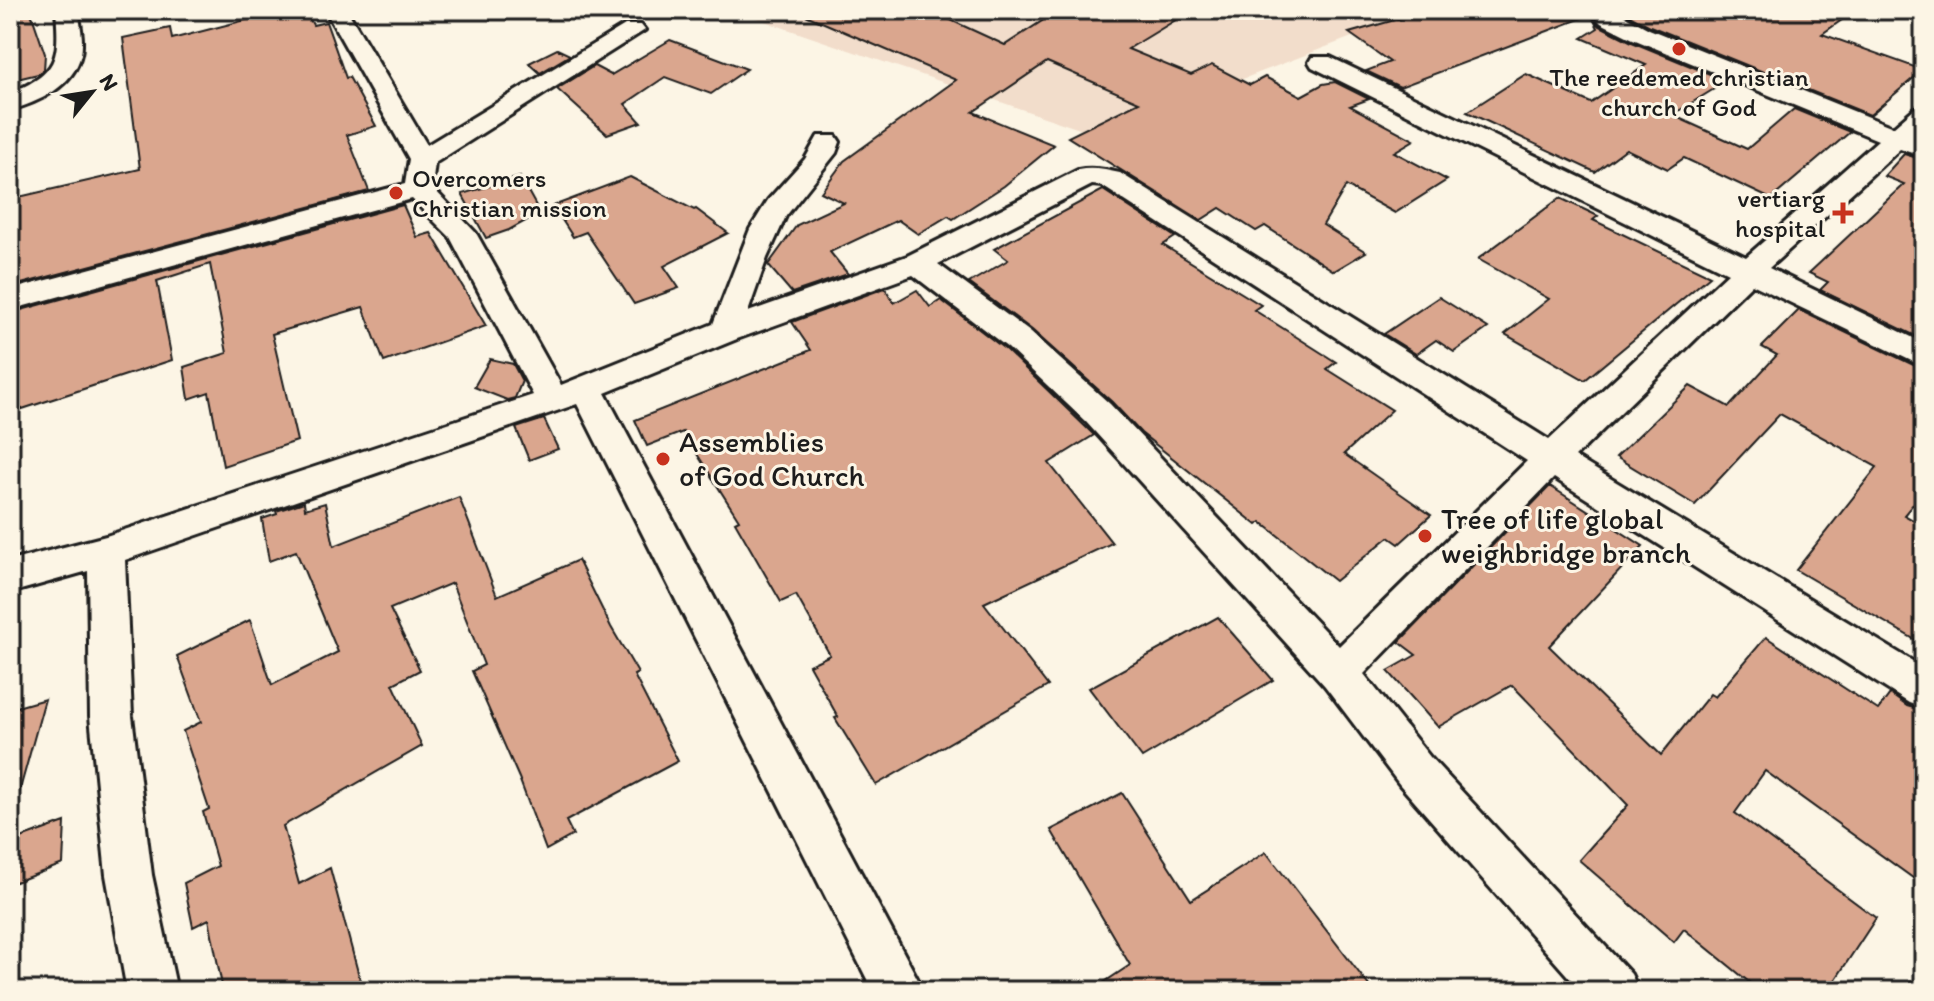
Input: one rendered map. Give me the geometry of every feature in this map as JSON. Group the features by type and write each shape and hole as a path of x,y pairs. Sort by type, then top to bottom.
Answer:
{"street":[{"path":"10,102 31,95 50,82 69,57 67,10"},
{"path":"336,10 422,159 418,189"},
{"path":"1600,10 1641,34 1911,144"},
{"path":"422,159 633,30"},
{"path":"1321,62 1924,356"},
{"path":"1339,673 1551,459 1748,271 1911,144 1924,113"},
{"path":"726,331 772,216 788,192 822,158 827,142"},
{"path":"10,577 106,551 570,395 726,331 917,263 1088,176 1110,179 1551,459 1924,690"},
{"path":"10,300 418,189"},
{"path":"418,189 462,233 570,395 899,991"},
{"path":"917,263 1019,340 1098,413 1339,673 1415,771 1614,991"},
{"path":"106,551 111,716 129,875 152,991"}],"shaded area":[{"path":"732,10 1439,10 1378,27 1097,135"}],"building":[{"path":"19,10 30,10 45,54 44,70 13,80"},
{"path":"284,10 305,10 313,25 326,22 346,78 349,77 376,126 347,135 369,191 10,287 10,199 140,169 123,38 170,28 172,39"},
{"path":"794,10 929,10 1005,45 1059,10 1192,10 1128,49 1191,75 1212,65 1250,85 1265,77 1301,96 1323,84 1335,82 1369,99 1350,106 1414,140 1394,152 1447,180 1395,213 1346,186 1323,225 1366,252 1334,271 1265,226 1256,231 1220,208 1201,220 1068,137 1139,102 1047,62 973,112 1054,145 1004,186 953,219 948,216 918,234 898,220 830,252 848,274 792,293 768,265 797,225 844,203 821,192 844,161 956,80"},
{"path":"1430,10 1586,10 1590,15 1400,87 1366,71 1390,62 1349,33"},
{"path":"1620,10 1856,10 1822,34 1923,70 1870,115 1650,26"},
{"path":"1593,19 1600,26 1632,42 1727,81 1672,115 1747,149 1794,109 1850,132 1771,199 1684,158 1668,169 1626,149 1595,172 1467,112 1526,74 1591,103 1646,65 1582,38 1598,28"},
{"path":"670,40 747,69 711,94 665,77 625,104 641,122 607,134 557,89 594,66 611,75"},
{"path":"557,49 570,55 540,73 529,63"},
{"path":"1904,154 1924,160 1924,340 1820,290 1828,282 1809,273 1904,184 1884,176"},
{"path":"520,177 540,213 509,230 486,238 462,194"},
{"path":"630,177 696,209 728,233 664,266 679,288 634,304 586,232 573,237 553,206"},
{"path":"1103,190 1175,237 1163,245 1261,305 1254,310 1336,362 1327,369 1392,410 1344,454 1431,515 1399,544 1389,537 1335,581 1261,522 1257,525 1141,433 1112,402 1032,330 969,283 1008,260 994,249"},
{"path":"1560,198 1598,216 1593,220 1710,276 1585,380 1505,334 1549,299 1478,259"},
{"path":"403,205 417,237 431,233 486,326 384,362 363,307 272,334 297,441 223,466 209,392 189,399 184,367 227,353 210,264 157,281 172,360 10,413 10,313"},
{"path":"885,288 894,303 917,290 930,307 941,300 1006,350 1094,435 1049,463 1112,543 984,603 1048,686 876,785 835,718 838,717 809,665 830,655 796,595 781,602 735,522 739,520 683,432 647,446 635,420 811,350 792,322"},
{"path":"1439,297 1488,328 1454,352 1436,340 1416,354 1384,334"},
{"path":"1799,310 1924,370 1924,491 1904,515 1924,526 1924,645 1796,570 1877,467 1780,414 1695,505 1616,457 1690,386 1729,407 1777,355 1762,347"},
{"path":"490,359 513,364 522,381 515,398 507,400 474,387"},
{"path":"544,419 558,449 529,460 516,428"},
{"path":"1550,486 1643,546 1549,646 1661,755 1710,694 1715,697 1766,637 1878,710 1890,694 1907,706 1924,711 1924,886 1765,771 1735,813 1876,918 1828,991 1760,991 1684,929 1674,942 1579,860 1628,805 1512,685 1438,727 1388,671 1416,655 1399,642"},
{"path":"459,497 497,596 578,560 638,673 634,675 678,761 566,821 573,835 546,850 519,778 472,671 484,665 452,583 390,609 420,670 393,684 422,746 283,826 299,884 330,868 363,991 223,991 209,919 193,927 184,883 218,866 203,812 209,809 183,731 201,722 177,656 250,620 272,685 338,652 296,551 269,561 262,519 277,514 276,511 304,502 305,509 325,503 334,546"},
{"path":"1218,617 1273,680 1142,758 1089,688"},
{"path":"45,699 19,793 10,792 10,709"},
{"path":"1122,793 1191,900 1266,852 1373,991 1091,991 1130,965 1051,830"},
{"path":"65,822 63,864 10,884 10,842"}],"place":[{"name":"The reedemed christian church of God","path":"1679,49"},
{"name":"Overcomers Christian mission","path":"396,193"},
{"name":"vertiarg hospital","path":"1843,213"},
{"name":"Assemblies of God Church","path":"663,459"},
{"name":"Tree of life global weighbridge branch","path":"1425,536"}]}
